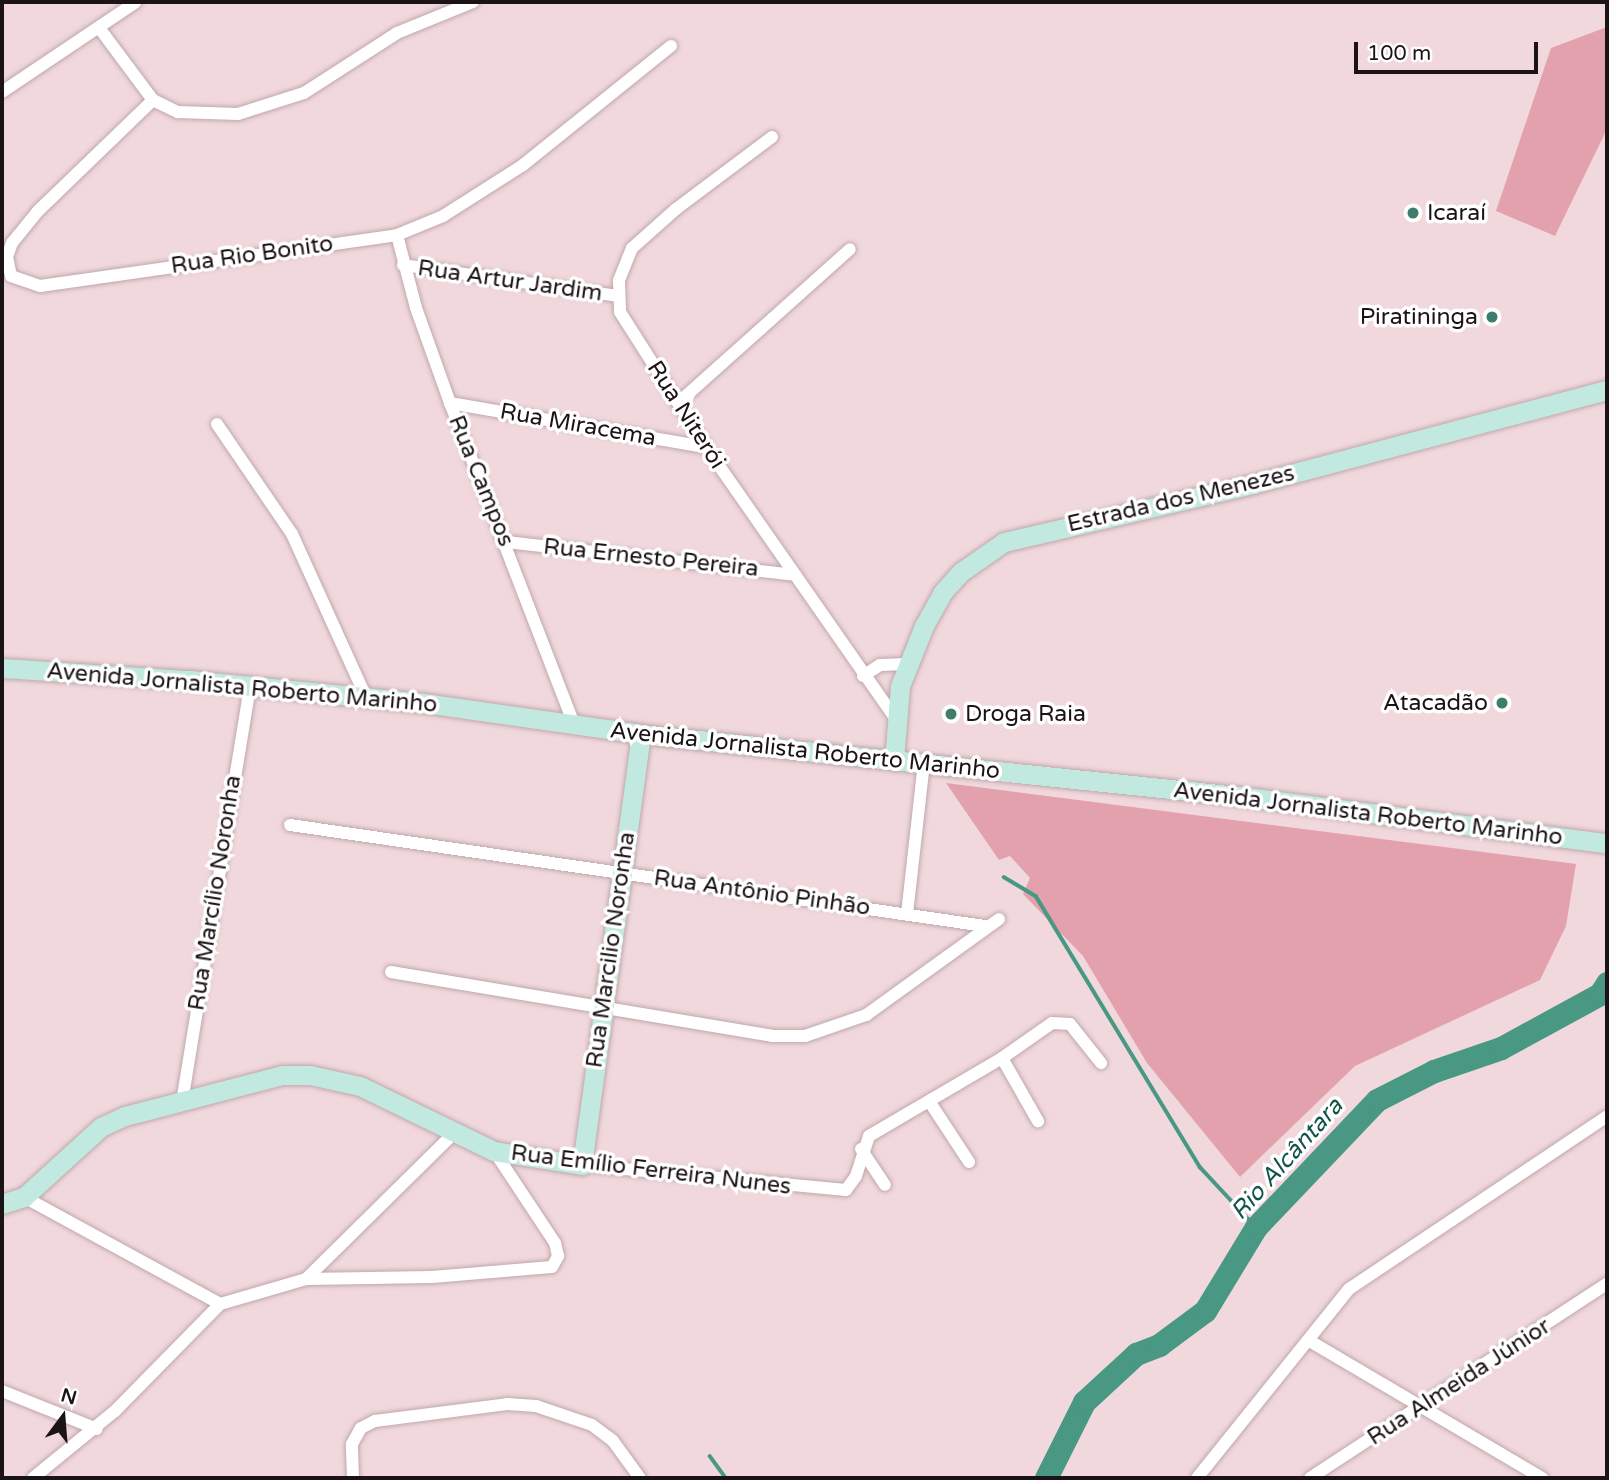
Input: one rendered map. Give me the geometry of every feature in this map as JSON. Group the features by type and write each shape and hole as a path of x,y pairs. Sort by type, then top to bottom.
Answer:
{"main road":[{"name":"Estrada dos Menezes","path":"894,761 894,718 907,664 942,593 975,560 1004,542 1253,484 1607,390"},
{"name":"Avenida Jornalista Roberto Marinho","path":"2,668 250,685 366,697 641,734 924,763 1603,843"},
{"name":"Rua Marcilio Noronha","path":"582,1165 641,734"},
{"name":"Rua Emílio Ferreira Nunes","path":"2,1204 24,1196 101,1127 282,1075 310,1074 360,1086 494,1152 582,1165"}],"street":[{"path":"2,92 100,29 136,2"},
{"path":"100,29 153,100 203,116 275,106 304,93 397,33 473,2"},
{"name":"Rua Rio Bonito","path":"153,100 38,211 12,243 7,257 11,276 40,286 397,234 443,216 523,165 671,46"},
{"path":"617,296 623,265 644,235 772,137"},
{"name":"Rua Campos","path":"397,234 403,265 450,403 506,542 574,725"},
{"path":"679,402 850,249"},
{"name":"Rua Artur Jardim","path":"403,265 617,296"},
{"name":"Rua Niterói","path":"617,296 632,334 679,402 705,447 894,718"},
{"name":"Rua Miracema","path":"450,403 705,447"},
{"path":"217,424 292,534 366,697"},
{"name":"Rua Ernesto Pereira","path":"506,542 795,575"},
{"path":"863,676 880,665 907,664"},
{"name":"Rua Marcílio Noronha","path":"182,1102 250,685"},
{"path":"907,914 924,763"},
{"name":"Rua Antônio Pinhão","path":"290,825 985,926"},
{"path":"391,972 604,1005 772,1036 805,1036 866,1016 985,926 999,919"},
{"path":"885,1185 862,1149 869,1136 1002,1058 1052,1023 1063,1021 1078,1030 1101,1063"},
{"path":"1002,1058 1038,1121"},
{"path":"929,1101 969,1162"},
{"path":"1197,1478 1349,1289 1607,1116"},
{"path":"306,1279 456,1132"},
{"name":"Rua Emílio Ferreira Nunes","path":"582,1165 838,1192 852,1186 862,1149"},
{"path":"33,1478 97,1429 220,1304 306,1279 432,1277 552,1267 558,1256 555,1243 494,1152"},
{"path":"24,1196 220,1304"},
{"name":"Rua Almeida Júnior","path":"1310,1478 1423,1407 1607,1284"},
{"path":"1308,1340 1542,1478"},
{"path":"2,1391 97,1429"},
{"path":"353,1478 352,1444 361,1427 375,1421 507,1404 536,1406 592,1425 613,1441 640,1478"}],"shaded area":[{"path":"1607,27 1607,129 1555,236 1496,211 1551,48"},
{"path":"946,783 1576,864 1566,926 1540,980 1355,1066 1240,1177 1147,1063 1083,956 1023,894 1030,878 1010,856 999,860"}],"waterway":[{"path":"1004,877 1036,896 1200,1167 1256,1227"},
{"name":"Rio Alcântara","path":"1046,1478 1084,1402 1136,1354 1159,1345 1205,1311 1256,1227 1377,1100 1434,1071 1501,1048 1600,994 1607,983"},
{"path":"710,1456 726,1478"}],"place":[{"name":"Icaraí","path":"1413,213"},
{"name":"Piratininga","path":"1492,317"},
{"name":"Atacadão","path":"1502,703"},
{"name":"Droga Raia","path":"951,714"}]}
